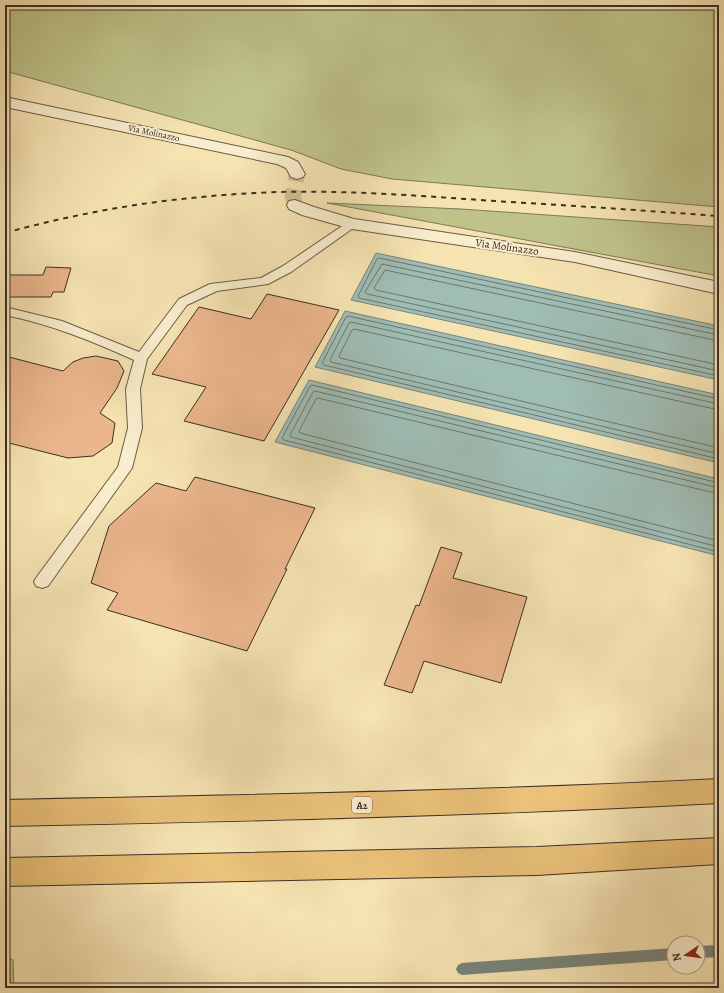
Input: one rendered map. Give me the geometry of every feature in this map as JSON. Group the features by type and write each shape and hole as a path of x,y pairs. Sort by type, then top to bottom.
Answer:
{"highway":[{"name":"A2","path":"5,813 379,805 584,798 719,791"},
{"path":"5,872 537,861 719,851"}],"street":[{"name":"Via Molinazzo","path":"5,102 282,160 292,165 297,174"},
{"name":"Via Molinazzo","path":"295,205 308,211 352,224 575,257 719,288"}],"lane":[{"path":"42,582 125,468 135,428 133,389 141,358 183,302 214,287 264,281 287,269 352,224"},
{"path":"5,311 32,316 104,341 141,358"}],"green space":[{"path":"5,5 719,5 719,207 392,179 341,169 291,150 5,71"},
{"path":"327,203 461,209 719,227 719,276"},
{"path":"5,957 13,960 14,988 5,988"}],"water":[{"path":"376,253 719,326 719,380 351,300"},
{"path":"345,311 719,395 719,463 315,367"},
{"path":"309,380 719,479 719,556 275,442"}],"building":[{"path":"46,267 71,268 64,292 53,292 51,297 5,297 5,284 8,275 43,275"},
{"path":"267,294 339,310 264,441 184,421 206,387 152,374 199,307 251,319"},
{"path":"5,356 63,371 73,362 83,358 96,356 118,361 124,371 117,388 100,413 115,423 112,443 93,456 68,458 5,442"},
{"path":"195,477 315,508 247,651 107,610 118,593 91,583 109,526 156,483 186,491"},
{"path":"441,547 462,553 453,578 527,597 501,683 424,661 412,693 384,685 416,605 419,606"}],"waterway":[{"path":"706,952 719,951"},
{"path":"462,969 666,955"}],"tunnel":[{"path":"295,205 293,197 297,174"}],"railway":[{"path":"5,233 73,216 141,204 210,196 279,192 394,194 719,216"}]}
